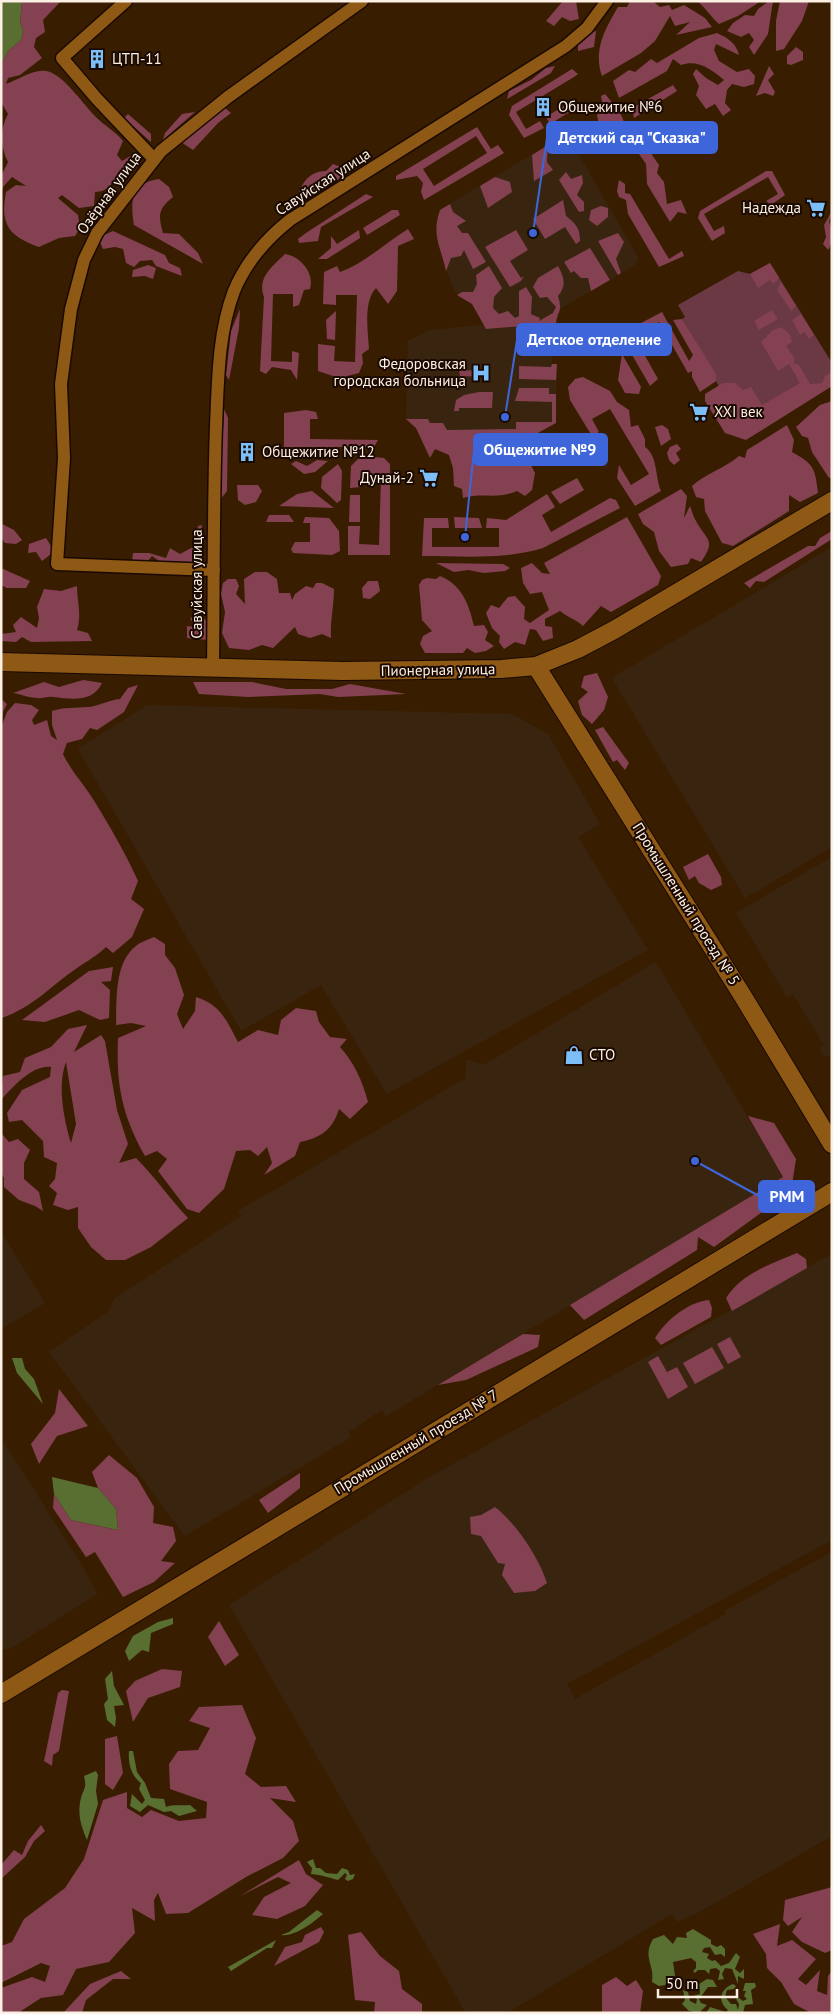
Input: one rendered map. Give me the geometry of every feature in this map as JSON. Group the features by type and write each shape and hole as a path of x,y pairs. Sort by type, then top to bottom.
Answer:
{"street":[{"path":"126,1 62,58 154,159"},
{"name":"Озёрная улица","path":"214,570 57,564 64,458 62,384 72,310 84,260 97,233 154,159 228,97 362,1"},
{"name":"Савуйская улица","path":"213,668 213,508 219,373 228,312 235,290 250,261 274,233 290,220 566,46 587,28 607,1"},
{"name":"Пионерная улица","path":"1,662 417,672 536,666 578,649 614,630 832,502"},
{"name":"Промышленный проезд № 5","path":"536,666 713,947 832,1144"},
{"name":"Промышленный проезд № 7","path":"1,1694 832,1192"}],"shaded area":[{"path":"1,1 22,1 20,22 23,31 21,40 8,51 1,65"},
{"path":"22,1 61,1 43,20 45,32 36,38 34,47 42,58 20,75 8,78 6,84 36,72 46,71 53,73 66,84 97,118 123,141 117,155 122,161 132,155 139,165 130,173 120,170 107,188 100,192 95,192 94,206 79,208 62,195 58,198 78,215 80,228 75,236 59,238 39,247 28,243 13,233 4,213 6,192 16,185 26,186 12,177 3,187 1,193 1,176 8,162 2,144 2,131 8,114 1,102 1,65 8,51 21,40 23,31 20,22"},
{"path":"563,1 576,1 579,19 570,21 562,17 554,26 546,21"},
{"path":"630,1 653,1 660,7 669,5 672,10 684,5 705,18 712,27 676,35 690,22 675,26 670,16 655,41 641,53 602,76 599,57 602,40 618,7 627,7"},
{"path":"697,1 761,1 738,16 719,24"},
{"path":"769,1 773,1 768,34 754,55 749,47 754,40 749,33 741,37 727,31 733,23 745,15 754,16 758,9"},
{"path":"780,1 809,1 802,21 784,49 776,51 776,21"},
{"path":"596,31 594,47 578,51 578,44 589,33"},
{"path":"717,33 731,41 739,55 716,44 714,50 719,61 737,72 749,69 755,76 754,84 744,87 732,84 727,90 725,103 731,110 723,116 715,104 706,109 696,95 699,86 693,74 696,69 718,85 724,80 704,66 693,63 681,65 673,59 667,71 619,98 613,81 629,70 635,72 651,59 657,63 699,38"},
{"path":"796,47 803,52 803,60 791,65 787,64 787,56"},
{"path":"555,66 551,73 507,99 509,91 531,80 546,68"},
{"path":"769,66 774,74 768,80 775,92 773,96 765,93 756,96"},
{"path":"572,69 578,74 516,112 526,129 540,121 544,128 524,138 509,115 512,106"},
{"path":"673,85 677,91 634,118 632,108"},
{"path":"605,94 620,112 632,142 622,144 613,129 599,126 597,115 603,107 601,96"},
{"path":"570,102 573,110 550,124 546,117"},
{"path":"225,108 231,113 218,123 193,150 181,142 205,121"},
{"path":"195,112 163,140 165,133 182,114"},
{"path":"128,114 151,134 151,142 124,118"},
{"path":"477,127 491,149 498,145 504,153 424,200 421,192 423,183 417,176 396,180 396,176","holes":["476,136 487,153 434,186 423,169"]},
{"path":"561,137 565,142 572,143 638,257 635,265 553,313 555,351 552,352 552,364 557,364 556,423 430,441 406,419 408,341 429,330 489,324 473,296 457,295 446,271 440,210"},
{"path":"548,145 547,162 553,170 534,181 532,155"},
{"path":"641,148 650,152 659,165 657,173 664,182 667,204 681,200 687,214 678,212 670,222 647,184 646,164 637,151"},
{"path":"333,164 344,168 345,175 296,205 299,193 309,177 326,171"},
{"path":"766,171 772,171 785,195 771,205 766,201 778,194 768,177 704,214 714,231 724,226 725,233 712,241 698,218 700,211"},
{"path":"566,172 571,179 582,175 583,183 577,195 584,202 584,211 579,212 559,180"},
{"path":"495,177 510,182 512,192 488,208 480,186"},
{"path":"159,179 169,187 173,197 164,205 160,213 163,233 179,234 198,253 203,264 134,225 132,208 134,195 143,184"},
{"path":"619,180 625,184 625,193 630,194 669,259 682,251 684,256 659,267 628,214 626,200 619,197 617,191"},
{"path":"366,194 373,197 321,227 318,241 299,243 298,239 306,233"},
{"path":"563,200 566,216 578,229 580,241 576,244 565,227 545,239 533,219"},
{"path":"450,204 453,212 466,221 457,226 462,233 468,233 486,262 473,269 464,250 461,256 451,258 446,271 436,227 440,210"},
{"path":"601,206 608,208 608,217 597,226 589,220 591,210"},
{"path":"392,210 398,210 400,215 367,235 363,228"},
{"path":"832,211 829,222 832,240 828,250 823,244 826,237 824,225"},
{"path":"408,229 414,239 398,246 397,291 388,304 376,288 369,301 367,317 369,349 362,354 363,363 359,373 339,378 318,371 318,344 335,346 334,361 355,362 357,295 336,295 336,305 323,304 324,272 337,266 340,272 349,268"},
{"path":"359,230 360,238 327,259 318,259 331,248 331,236 337,244"},
{"path":"516,230 528,250 510,261 521,278 524,276 521,281 510,287 485,247"},
{"path":"113,231 165,255 169,263 180,268 182,276 156,266 152,260 140,261 134,267 126,263 123,249 115,247 103,249 100,242 104,235"},
{"path":"618,233 624,242 616,259 621,273 618,275 598,241"},
{"path":"590,248 610,280 591,291 588,278 581,278 574,271 571,273 564,262"},
{"path":"285,254 296,258 305,266 311,283 310,289 304,290 299,305 293,307 293,294 273,294 271,361 292,362 292,351 299,353 297,380 291,370 272,367 266,374 260,371 264,297 262,284 267,273"},
{"path":"770,263 832,363 832,386 757,433 725,398 716,381 704,389 707,361 682,319 685,317 678,305 738,271 750,274"},
{"path":"770,263 779,278 773,284 770,280 758,288 750,274"},
{"path":"148,265 156,268 153,279 145,276 132,277 133,270"},
{"path":"489,266 502,288 494,297 493,308 499,314 508,311 515,318 519,316 519,291 526,287 532,297 531,314 540,318 539,321 553,313 556,307 547,297 540,298 533,287 538,278 558,266 564,285 558,296 560,308 556,323 557,335 554,342 524,340 528,331 522,326 486,329 472,304 457,295 462,292 473,292 477,284 476,275"},
{"path":"781,282 796,306 791,311 777,290"},
{"path":"240,309 239,328 229,380 226,375 231,331"},
{"path":"772,310 778,319 759,330 754,321"},
{"path":"336,311 335,340 327,339 326,320"},
{"path":"662,312 689,361 693,355 673,320 682,319 716,374 716,381 700,392 692,377 692,371 688,373 659,322 634,336 658,379 650,386 620,334"},
{"path":"801,314 814,335 809,339 804,332 800,335 792,320"},
{"path":"782,327 790,335 792,342 786,346 795,359 793,363 799,365 810,384 822,383 825,376 832,372 832,386 746,440 725,433 705,401 705,394 723,383 735,383 743,390 751,387 762,405 800,383 789,364 778,371 761,342 773,330"},
{"path":"622,354 641,387 639,394 625,393 618,380"},
{"path":"552,364 557,364 556,380 519,379 519,366 551,367"},
{"path":"459,370 490,371 488,377 460,376"},
{"path":"583,377 610,391 617,402 629,410 631,427 638,425 645,439 645,447 652,456 661,491 635,506 617,478 619,465 631,485 649,474 610,409 592,419 599,432 592,436 570,400 568,387 575,379"},
{"path":"519,388 549,388 549,394 556,394 556,423 525,440 523,450 535,473 532,490 525,496 517,491 496,496 470,496 463,498 462,489 454,486 453,468 449,455 435,449 430,458 416,428 406,419 428,419 430,423 443,423 447,430 516,429 516,422 552,422 552,402 515,401"},
{"path":"493,392 492,408 459,408 459,411 454,411 456,400 464,395"},
{"path":"832,401 832,477 829,478 812,452 808,438 802,436 796,427 820,405"},
{"path":"224,409 228,418 227,491 220,500"},
{"path":"306,410 316,412 318,419 310,419 310,439 378,440 374,447 284,447 284,413"},
{"path":"662,425 668,429 671,439 661,446 655,427"},
{"path":"787,425 794,440 792,452 805,460 812,468 816,478 818,493 800,502 789,495 789,511 733,546 722,543 705,511 704,499 696,497 692,486 739,456 745,458 747,450"},
{"path":"677,444 681,449 676,453 680,460 674,465 669,460 667,453 670,447"},
{"path":"359,458 384,458 390,464 390,555 348,555 348,526 360,526 359,544 379,545 381,477 361,477 361,487 350,488 351,466"},
{"path":"317,460 328,461 315,472 304,474 291,464 296,461 307,466"},
{"path":"338,464 342,471 341,500 337,503 321,488 322,477"},
{"path":"577,478 584,490 560,504 551,492"},
{"path":"237,485 258,485 262,491 256,502 245,505 238,500"},
{"path":"681,489 687,496 684,518 690,506 709,544 701,562 691,558 688,564 671,567 659,551 654,532 643,524 638,514"},
{"path":"312,491 334,508 279,506 297,494"},
{"path":"547,494 555,507 542,515 551,532 610,498 616,500 620,508 543,548 528,552 498,556 422,556 424,518 448,518 449,528 432,528 432,547 499,547 499,528 486,528 487,518 506,520"},
{"path":"350,495 360,495 360,522 349,522"},
{"path":"2,513 2,524 14,530 22,540 16,544 5,543 1,538"},
{"path":"269,515 289,515 294,522 266,522"},
{"path":"305,517 329,518 339,531 340,551 332,555 293,553 291,549 295,542 310,542 310,523 303,523"},
{"path":"454,517 479,518 482,528 455,528"},
{"path":"627,517 661,576 658,585 611,612 601,606 583,626 560,611 545,619 545,626 552,627 553,638 543,641 536,630 530,629 525,645 515,642 504,649 499,642 500,636 492,628 486,613 491,605 499,608 508,597 515,596 525,607 524,619 530,623 549,610 542,592 530,594 523,583 521,568 532,563 542,573 550,574 544,563"},
{"path":"202,525 201,553 198,562 162,563 152,556 147,562 132,562 133,553 149,553 166,558 170,548 180,554 195,546 198,526"},
{"path":"832,531 832,539 764,582 756,581 750,588 744,583 808,546 815,546 820,538"},
{"path":"46,538 51,546 51,554 42,561 36,552 28,553 29,544"},
{"path":"832,547 832,847 745,898 612,678"},
{"path":"436,563 503,564 510,568 505,571 484,573 468,570 454,572"},
{"path":"1,568 30,581 26,588 7,588 1,585"},
{"path":"255,572 267,572 277,579 279,593 290,593 292,600 295,594 306,586 313,588 316,583 322,583 334,589 331,638 322,634 310,638 298,634 295,627 273,648 262,645 249,650 229,648 222,633 225,612 221,594 223,583 228,579 236,579 239,586 236,594 245,604 244,579"},
{"path":"440,576 448,580 459,590 470,610 474,626 484,625 488,632 485,640 494,646 486,651 475,653 467,648 463,653 425,653 420,644 423,636 432,631 422,620 419,585 422,580 427,578 436,579"},
{"path":"368,581 378,581 380,591 370,599 363,598 362,588"},
{"path":"77,586 79,614 77,630 88,633 92,641 31,642 22,637 16,642 1,641 1,634 16,632 13,625 21,617 37,628 39,618 37,607 44,589 61,591"},
{"path":"200,616 206,620 208,640 187,638 187,626 195,627 190,618"},
{"path":"597,673 608,697 604,710 592,724 582,715 578,701 588,692 581,687 584,676"},
{"path":"83,680 102,683 93,694 81,698 34,698 13,693 44,682 59,687"},
{"path":"193,682 252,682 286,689 332,689 350,684 406,694 338,697 320,694 248,697 199,694"},
{"path":"138,685 124,712 97,730 90,728 82,739 67,743 63,754 93,799 128,860 138,881 131,899 144,909 132,937 113,953 106,947 32,1002 2,1018 1,699 7,704 3,712 2,725 7,712 15,703 31,705 39,710 32,720 34,725 47,720 51,736 57,740 52,725 52,711 92,706 120,699 128,688"},
{"path":"147,705 511,714 548,734 600,824 578,837 648,950 387,1094 321,985 241,1031 78,749"},
{"path":"603,727 629,763 625,770 617,760 613,762 595,730"},
{"path":"708,854 721,877 722,885 711,890 699,883 695,876 689,880 683,867"},
{"path":"832,857 832,1059 829,1055 824,1057 819,1048 824,1045 793,994 787,997 736,913"},
{"path":"154,937 165,944 165,955 175,968 184,995 177,1014 183,1029 195,1011 196,997 211,1004 222,1014 238,1042 258,1030 278,1035 281,1020 296,1008 316,1011 319,1022 330,1037 347,1039 340,1047 357,1073 368,1102 350,1119 339,1109 330,1127 325,1132 300,1142 295,1156 264,1175 272,1163 267,1147 258,1156 250,1150 236,1151 224,1189 199,1213 187,1209 158,1171 167,1159 157,1151 145,1156 131,1127 122,1099 118,1070 118,1038 146,1026 131,1023 116,1025 118,982 120,972 129,953 142,942"},
{"path":"656,962 783,1177 386,1416 382,1410 349,1432 351,1437 185,1536 49,1352 109,1311 114,1299 241,1216 238,1211 466,1078 466,1059 484,1065"},
{"path":"113,967 111,981 101,982 110,990 109,1018 100,1020 79,1010 45,1022 22,1020 89,971"},
{"path":"87,1025 74,1052 101,1035 105,1041 117,1110 128,1144 119,1163 136,1158 188,1218 151,1247 125,1260 106,1260 91,1247 78,1228 78,1207 68,1210 53,1205 57,1193 49,1186 55,1179 57,1163 44,1157 43,1141 22,1120 9,1122 7,1113 22,1090 50,1077 51,1067 37,1069 30,1073 1,1100 3,1076 20,1072 25,1058 51,1047 68,1029","holes":["66,1062 76,1124 71,1143 64,1113 62,1092 63,1071"]},
{"path":"748,1116 774,1123 796,1159 791,1191 714,1247 698,1237 697,1250 584,1320 570,1305 783,1177"},
{"path":"1,1133 9,1142 18,1139 30,1150 24,1163 24,1179 39,1192 43,1211 19,1200 4,1187 4,1178 1,1172"},
{"path":"1,1232 45,1303 1,1329"},
{"path":"797,1253 806,1259 807,1268 732,1311 726,1298 740,1282 767,1265"},
{"path":"832,1254 832,1540 567,1684 575,1699 726,1614 724,1611 832,1552 832,1836 701,1911 677,1922 672,1914 507,2013 466,2013 229,1605 426,1479"},
{"path":"709,1300 712,1308 711,1317 661,1345 655,1338 678,1313 693,1304"},
{"path":"523,1334 540,1335 538,1347 466,1380 438,1385"},
{"path":"730,1337 741,1357 728,1364 717,1344"},
{"path":"712,1347 724,1368 695,1384 683,1363"},
{"path":"658,1356 667,1372 677,1367 688,1387 668,1399 648,1362"},
{"path":"12,1358 22,1358 25,1369 34,1379 43,1404 17,1373"},
{"path":"59,1389 88,1426 57,1436 39,1464 31,1444 55,1413"},
{"path":"1,1438 83,1567 97,1594 10,1649 1,1649"},
{"path":"109,1455 137,1478 154,1507 153,1523 173,1527 176,1541 161,1561 175,1563 154,1582 123,1597 95,1552 86,1557 53,1508 54,1494 71,1520 118,1530 116,1509 98,1488 92,1472"},
{"path":"300,1473 300,1488 268,1513 259,1500"},
{"path":"52,1477 98,1488 116,1509 118,1530 71,1520 54,1494"},
{"path":"495,1507 519,1531 543,1573 547,1583 535,1591 514,1593 502,1575 505,1564 498,1563 481,1536 471,1534 470,1517 481,1515"},
{"path":"173,1618 173,1624 151,1633 149,1652 142,1650 129,1661 125,1651 133,1636 158,1622"},
{"path":"219,1621 239,1655 225,1666 208,1637"},
{"path":"162,1669 182,1671 180,1687 148,1698 133,1722 126,1691 135,1681"},
{"path":"112,1671 114,1686 124,1705 114,1706 115,1727 107,1720 104,1704 108,1699 105,1679"},
{"path":"62,1690 69,1691 59,1751 53,1755 52,1766 44,1761 58,1693"},
{"path":"242,1705 256,1738 245,1774 261,1787 286,1786 296,1802 270,1798 293,1821 299,1841 283,1858 246,1877 188,1913 166,1914 158,1893 154,1900 155,1921 132,1908 135,1933 109,1962 76,1969 63,1995 41,1998 18,2013 1,2013 1,1988 32,1977 45,1982 50,1966 41,1963 1,1983 1,1946 12,1942 24,1919 65,1888 84,1859 103,1800 127,1792 127,1808 142,1817 151,1810 179,1821 206,1818 207,1802 170,1789 169,1764 178,1751 198,1750 210,1728 189,1721 199,1707"},
{"path":"117,1736 123,1773 113,1790 105,1784 105,1739"},
{"path":"129,1751 133,1751 137,1772 145,1783 151,1798 164,1799 166,1807 190,1805 197,1811 179,1816 171,1811 164,1812 148,1805 140,1812 130,1806 132,1794 142,1804 145,1800 139,1789 141,1783 131,1769"},
{"path":"96,1771 98,1775 96,1791 98,1804 87,1840 80,1820 79,1809 85,1786 84,1776"},
{"path":"41,1825 45,1831 34,1841 25,1857 1,1879 1,1865 14,1850 22,1855 28,1841"},
{"path":"313,1859 316,1868 320,1868 326,1873 337,1874 342,1868 348,1870 350,1875 355,1874 353,1879 348,1881 345,1879 347,1875 345,1873 338,1880 311,1874 312,1868 307,1862"},
{"path":"299,1860 306,1874 323,1885 305,1906 277,1919 252,1915 264,1897 291,1883 278,1877 240,1896"},
{"path":"832,1887 832,1950 825,1953 802,1942 792,1932 802,1917 788,1926 783,1920 785,1900"},
{"path":"317,1910 323,1914 309,1925 292,1934 281,1935 289,1932"},
{"path":"780,1924 777,1946 792,1940 816,1959 798,1979 806,1985 820,1970 817,1991 827,1995 828,1976 832,1971 832,2013 811,2013 794,2004 781,1982 767,1968 766,1954 753,1934"},
{"path":"321,1927 324,1932 319,1942 274,1966 285,1947 302,1942 305,1935"},
{"path":"693,1929 711,1940 711,1944 717,1947 721,1945 725,1949 725,1957 721,1954 715,1955 710,1947 704,1948 702,1952 709,1954 707,1958 712,1961 715,1960 721,1966 729,1963 736,1953 740,1957 735,1969 740,1973 744,1969 744,1979 738,1976 738,1984 732,1969 725,1968 722,1974 724,1979 718,1980 720,1971 716,1968 710,1969 709,1974 705,1970 698,1970 695,1973 693,1971 696,1968 696,1962 691,1958 673,1962 675,1976 669,1979 665,1985 659,1986 652,1982 649,1951 653,1939 664,1935 673,1944 677,1937 687,1938 686,1933"},
{"path":"361,1932 380,1956 399,1971 402,1989 422,2004 422,2013 374,2013 375,2002 355,2000 348,1935"},
{"path":"276,1940 272,1948 267,1948 231,1971 228,1967"},
{"path":"121,1971 131,1979 113,1979 86,2000 82,2013 63,2013 90,1984"},
{"path":"616,1977 627,1986 636,1980 643,1991 640,2013 602,2013 602,1985"},
{"path":"707,1979 713,1980 717,1987 708,1987 699,1999 701,2003 707,2005 699,2013 689,2011 682,2004 685,2000 683,1990 688,1992 690,2001 696,2004 697,1999 693,1996 700,1994 699,1984"},
{"path":"745,1983 755,1983 756,1987 751,1990 753,2004 745,2005 743,2013 706,2013 710,2007 726,2012 728,2010 721,1999 725,1989 733,1984 736,1986 734,1989 727,1990 725,1997 731,2004 736,2004 738,2010 739,2004 736,1999 739,1998 743,2001 747,1999 744,1996 746,1991 743,1991"}],"place":[{"name":"ЦТП-11","path":"97,59"},
{"name":"Общежитие №6","path":"543,107"},
{"name":"Надежда","path":"816,208"},
{"name":"Детский сад \"Сказка\"","path":"533,233"},
{"name":"Федоровская городская больница","path":"481,373"},
{"name":"XXI век","path":"699,412"},
{"name":"Детское отделение","path":"505,417"},
{"name":"Общежитие №12","path":"247,452"},
{"name":"Дунай-2","path":"429,478"},
{"name":"Общежитие №9","path":"465,537"},
{"name":"СТО","path":"574,1055"},
{"name":"РММ","path":"695,1161"}]}
